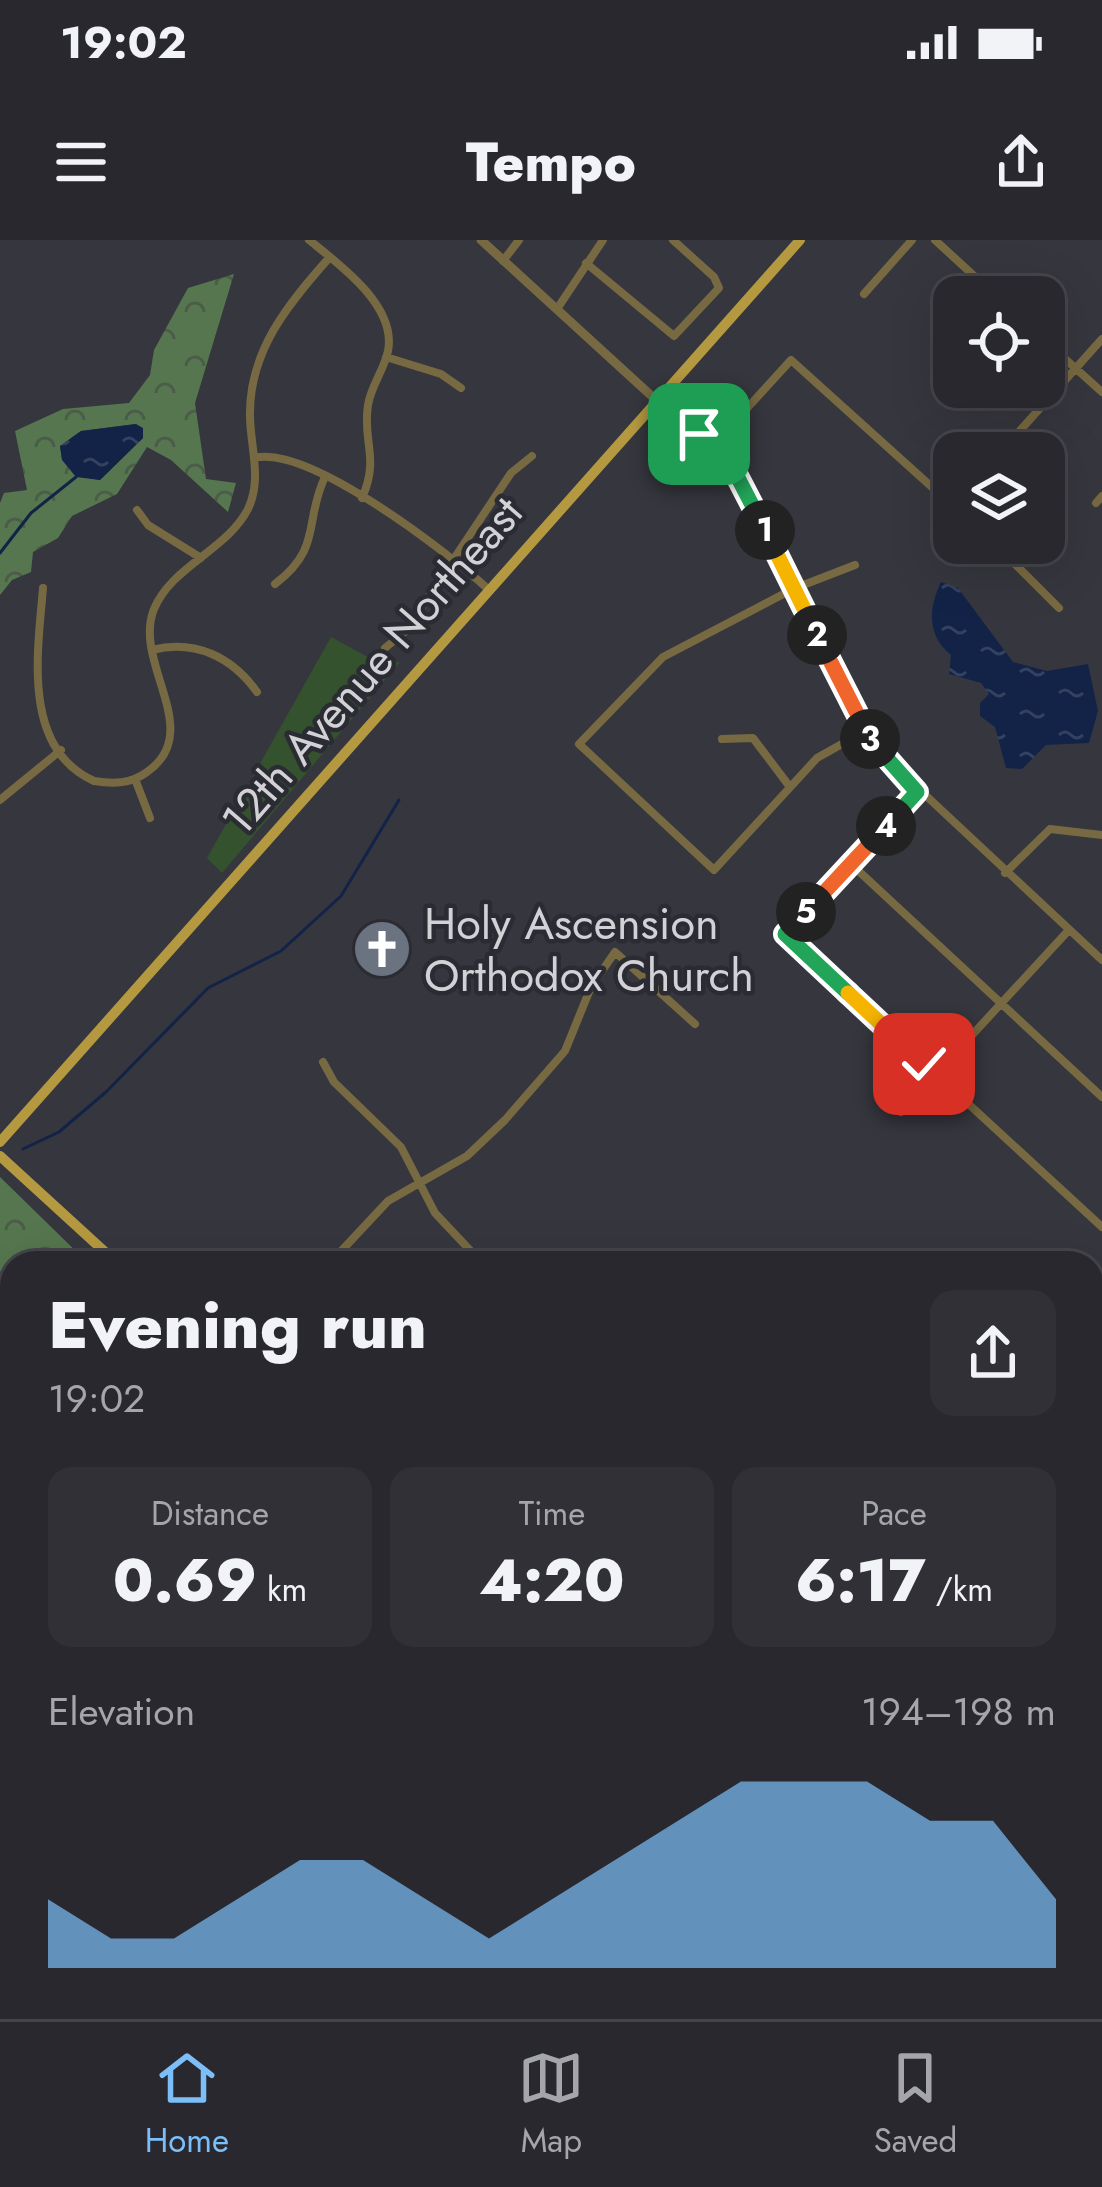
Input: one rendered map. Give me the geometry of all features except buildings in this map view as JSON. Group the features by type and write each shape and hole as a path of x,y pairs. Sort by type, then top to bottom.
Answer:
{"main road":[{"name":"12th Avenue Northeast","path":"0,1142 800,240"},
{"path":"0,1156 104,1251"}],"street":[{"path":"309,240 381,310 389,338 367,408 374,458 362,498"},
{"path":"481,240 656,400 665,416 710,448 740,482 865,731 917,792 1102,960"},
{"path":"503,261 519,240"},
{"path":"557,309 603,240"},
{"path":"586,263 674,336 718,288 673,240"},
{"path":"864,294 912,240"},
{"path":"935,240 974,276"},
{"path":"43,588 35,689 61,750 88,778 110,783 135,779 157,764 170,739 169,712 152,650 155,608 246,512 254,491 250,402 269,335 287,305 329,258"},
{"path":"1019,432 1102,339"},
{"path":"386,357 441,374 461,388"},
{"path":"1065,358 1102,392"},
{"path":"710,448 791,360 933,487"},
{"path":"254,458 278,457 418,529 488,589"},
{"path":"385,649 406,632 512,473 532,457"},
{"path":"275,584 295,569 312,541 316,496 324,479"},
{"path":"137,509 148,525 201,558"},
{"path":"1015,564 1059,608"},
{"path":"855,565 794,589 663,657 579,744 714,870 824,752 865,731"},
{"path":"152,650 181,645 202,648 244,674 257,692"},
{"path":"722,739 753,738 790,787"},
{"path":"0,800 61,750"},
{"path":"135,779 150,818"},
{"path":"917,792 785,934 1102,1227"},
{"path":"1004,873 1049,829 1102,835"},
{"path":"851,864 1102,1097"},
{"path":"901,1112 1068,931"},
{"path":"341,1251 388,1201 483,1143 565,1051 591,987 615,952 695,1024"},
{"path":"323,1062 334,1082 401,1147 435,1214 470,1251"}],"green space":[{"path":"234,274 195,403 206,479 236,483 228,512 171,460 147,447 117,494 72,516 58,538 33,552 31,572 12,580 0,595 0,503 4,493 27,490 15,431 63,409 129,403 150,375 154,350 188,288","holes":["136,424 143,438 100,480 82,477 62,459 60,446 81,431"]},
{"path":"331,637 379,663 400,662 222,873 207,858"},
{"path":"0,1177 76,1251 0,1251"}],"water":[{"path":"136,424 143,428 143,438 100,480 76,477 62,460 60,446 81,431"},
{"path":"941,582 958,588 1013,662 1047,671 1088,664 1098,711 1089,743 1046,745 1022,769 1006,768 995,727 980,716 980,703 989,694 981,683 949,674 951,655 937,639 932,622"}],"waterway":[{"path":"0,553 31,513 76,477"},
{"path":"23,1149 59,1132 106,1092 208,988 281,951 341,896 399,800"}],"place":[{"name":"Holy Ascension Orthodox Church","path":"382,949"}],"route":[{"path":"699,434 740,482 865,731 917,792 785,934 924,1064"}]}
